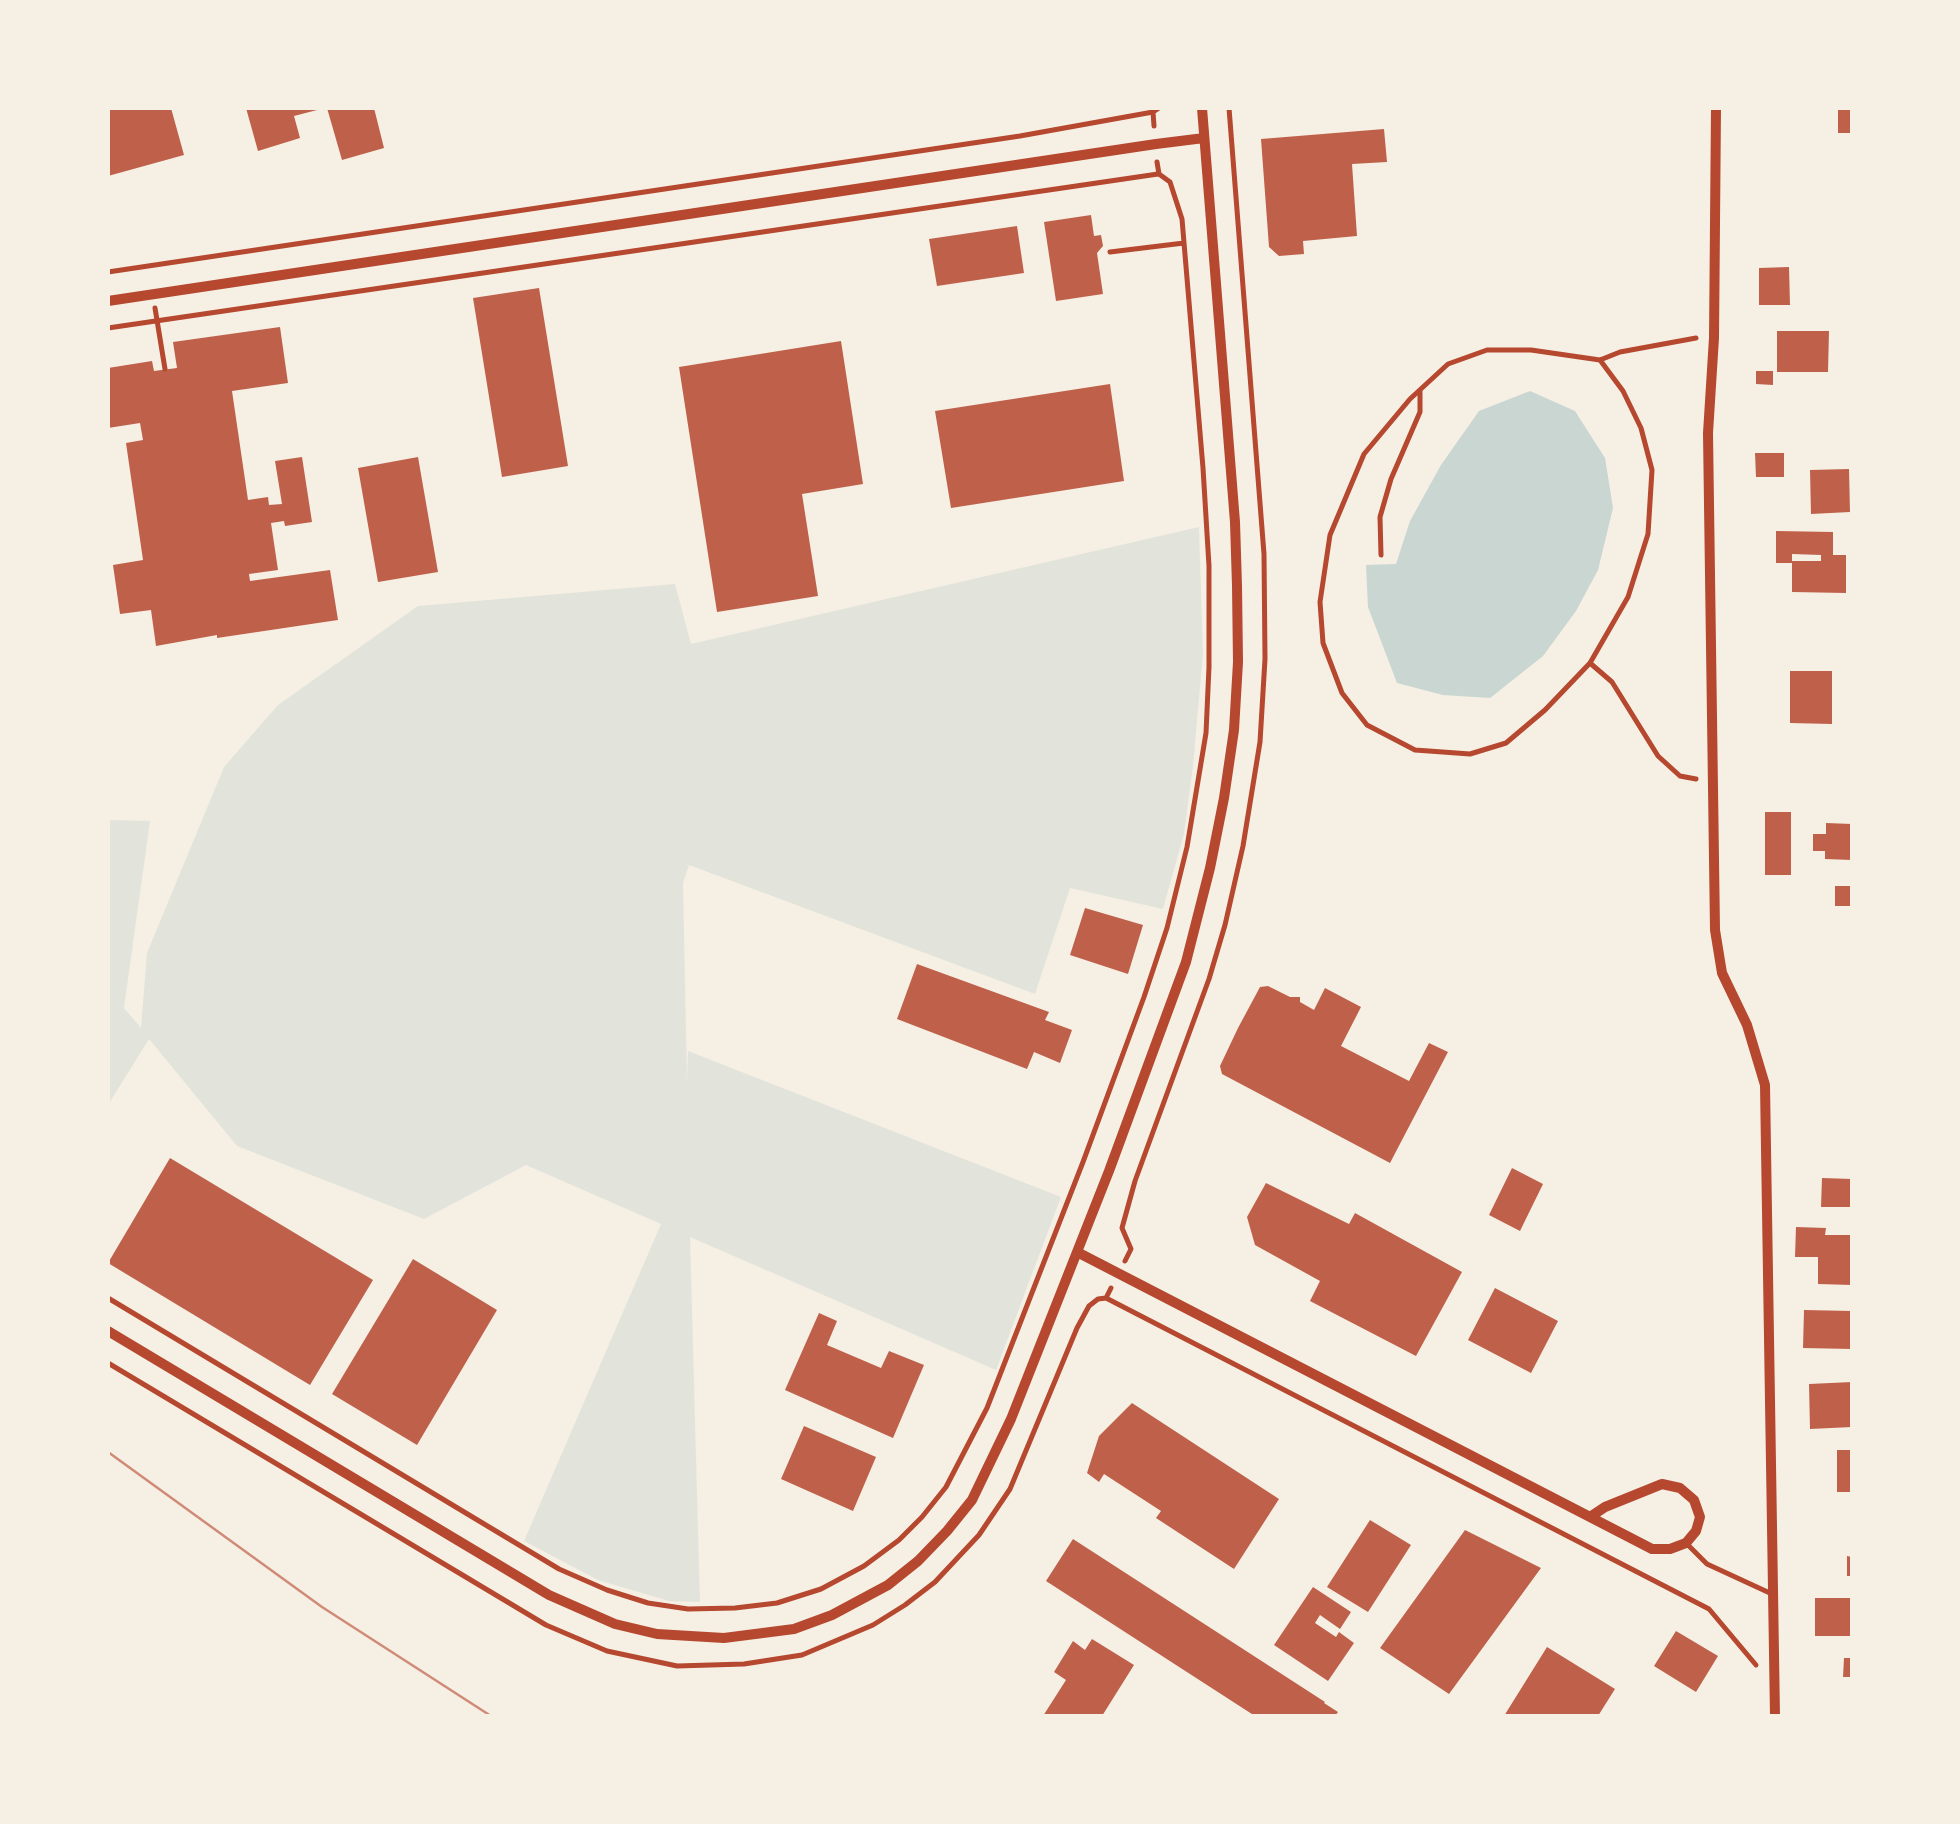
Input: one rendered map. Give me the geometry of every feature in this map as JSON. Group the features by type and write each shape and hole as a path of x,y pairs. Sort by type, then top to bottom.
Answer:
{"street":[{"path":"108,1331 549,1596 615,1624 657,1634 739,1637 794,1629 859,1602 888,1584 948,1531 987,1472 1077,1252 1171,1006 1213,854 1234,730 1238,662 1235,522 1202,108"},
{"path":"1716,108 1714,338 1708,433 1715,930 1722,973 1746,1025 1766,1085 1775,1716"},
{"path":"108,301 1204,138"},
{"path":"1077,1252 1590,1517 1652,1549 1670,1549 1686,1543 1696,1531 1700,1517 1694,1500 1680,1488 1662,1484 1590,1517"}],"lane":[{"path":"1686,1543 1707,1564 1772,1594"}],"path":[{"path":"108,272 966,144 1130,118 1156,110 1159,174"},
{"path":"108,328 1159,174 1170,182 1176,196 1184,243 1206,507 1210,667 1206,733 1167,928 1083,1162 987,1408 946,1487 900,1540 864,1566 822,1589 777,1603 735,1608 688,1609 648,1603 607,1590 559,1569 108,1298"},
{"path":"1110,252 1184,243"},
{"path":"157,320 165,369"},
{"path":"1600,360 1623,391 1641,428 1652,470 1648,534 1628,597 1590,663 1506,743 1470,754 1416,750 1367,725 1342,693 1323,643 1320,602 1330,535 1364,454 1410,398 1448,364 1487,350 1531,350 1600,360 1620,352 1690,338 1714,338"},
{"path":"1381,555 1380,518 1391,479 1420,412 1420,390"},
{"path":"1590,663 1612,682 1658,756 1680,776 1712,783"},
{"path":"108,1363 546,1625 607,1651 677,1666 744,1664 802,1656 873,1625 935,1582 978,1536 1010,1489 1077,1328 1089,1306 1098,1298 1106,1298 1709,1609 1762,1672 1774,1672"}],"shaded area":[{"path":"1530,391 1575,411 1605,458 1613,508 1598,570 1576,611 1543,656 1490,698 1443,695 1397,683 1368,607 1366,565 1396,564 1410,521 1441,465 1479,411"},
{"path":"1199,527 1203,654 1193,766 1184,834 1163,909 1070,888 1035,994 689,865 683,883 687,1081 688,1051 1061,1197 996,1370 690,1237 700,1602 669,1601 598,1580 524,1541 661,1224 526,1165 424,1219 237,1146 149,1039 108,1105 108,820 150,821 124,1008 141,1028 147,953 224,767 278,705 418,606 675,584 691,644"}],"building":[{"path":"108,108 171,108 184,155 108,176"},
{"path":"246,108 321,109 294,116 300,138 258,151"},
{"path":"327,108 374,108 384,148 342,160"},
{"path":"1838,108 1852,108 1852,133 1838,133"},
{"path":"1384,129 1387,162 1352,164 1357,236 1303,241 1304,254 1279,256 1269,247 1261,139"},
{"path":"1091,215 1094,236 1101,235 1103,246 1097,253 1103,294 1056,301 1044,222"},
{"path":"1017,226 1024,273 937,286 929,239"},
{"path":"1789,267 1790,305 1759,305 1759,268"},
{"path":"539,288 568,466 502,477 473,298"},
{"path":"280,327 288,383 232,391 248,500 268,497 269,505 282,504 275,461 302,457 312,522 285,526 284,521 271,523 278,570 249,574 250,581 330,570 338,620 156,646 151,610 120,614 113,565 143,560 126,443 143,440 140,423 108,428 108,368 152,361 154,371 177,368 173,342"},
{"path":"1777,331 1829,331 1828,372 1777,372"},
{"path":"841,341 863,484 802,494 818,596 717,612 679,367"},
{"path":"1756,371 1773,371 1773,385 1756,384"},
{"path":"1110,384 1124,481 951,508 935,411"},
{"path":"1755,453 1784,453 1784,477 1756,477"},
{"path":"418,457 438,572 378,582 358,468"},
{"path":"1849,469 1850,512 1811,514 1810,470"},
{"path":"1776,531 1833,532 1833,555 1846,555 1846,593 1792,592 1792,563 1776,563","holes":["1792,554 1821,555 1821,561 1792,561"]},
{"path":"1790,671 1832,671 1832,724 1790,723"},
{"path":"1765,812 1791,812 1791,875 1765,875"},
{"path":"1826,823 1852,824 1852,860 1825,859 1825,851 1813,851 1813,834 1826,834"},
{"path":"1835,886 1852,886 1852,906 1835,906"},
{"path":"1085,908 1143,925 1128,974 1070,955"},
{"path":"917,964 1049,1012 1045,1020 1072,1030 1060,1063 1034,1052 1027,1069 897,1019"},
{"path":"1268,986 1290,997 1300,997 1300,1002 1314,1010 1325,988 1361,1007 1341,1046 1409,1081 1429,1043 1448,1052 1390,1163 1222,1074 1220,1066 1238,1028 1260,987"},
{"path":"170,1158 373,1280 310,1385 108,1263"},
{"path":"1512,1168 1543,1184 1520,1231 1489,1215"},
{"path":"1822,1178 1852,1179 1852,1207 1821,1207"},
{"path":"1266,1183 1349,1224 1355,1213 1462,1272 1416,1356 1310,1301 1320,1281 1255,1245 1247,1217"},
{"path":"1796,1227 1826,1228 1825,1235 1852,1235 1852,1285 1818,1284 1818,1257 1795,1257"},
{"path":"413,1259 497,1310 417,1445 332,1394"},
{"path":"1495,1288 1558,1321 1531,1373 1468,1340"},
{"path":"1804,1310 1852,1311 1852,1349 1803,1348"},
{"path":"819,1313 837,1321 827,1345 881,1368 889,1351 924,1365 893,1438 785,1390"},
{"path":"1852,1382 1852,1427 1810,1429 1809,1384"},
{"path":"1132,1403 1279,1499 1234,1569 1156,1518 1161,1511 1104,1474 1099,1482 1087,1473 1099,1436"},
{"path":"804,1426 876,1457 853,1511 781,1479"},
{"path":"1837,1450 1852,1450 1852,1492 1837,1492"},
{"path":"1370,1520 1411,1545 1368,1612 1327,1587"},
{"path":"1465,1530 1541,1568 1449,1694 1380,1648"},
{"path":"1073,1539 1338,1712 1335,1716 1255,1716 1046,1581"},
{"path":"1847,1556 1852,1557 1852,1576 1847,1576"},
{"path":"1313,1587 1351,1612 1340,1629 1320,1615 1315,1623 1354,1643 1328,1681 1274,1645"},
{"path":"1815,1598 1852,1598 1852,1636 1815,1636"},
{"path":"1676,1631 1718,1656 1696,1692 1654,1666"},
{"path":"1092,1639 1134,1665 1102,1716 1043,1716 1066,1680 1054,1672 1073,1641 1085,1650"},
{"path":"1547,1647 1615,1689 1598,1716 1504,1716"},
{"path":"1844,1658 1852,1658 1852,1677 1843,1677"}],"tram line":[{"path":"108,1452 322,1607 491,1716"}]}
